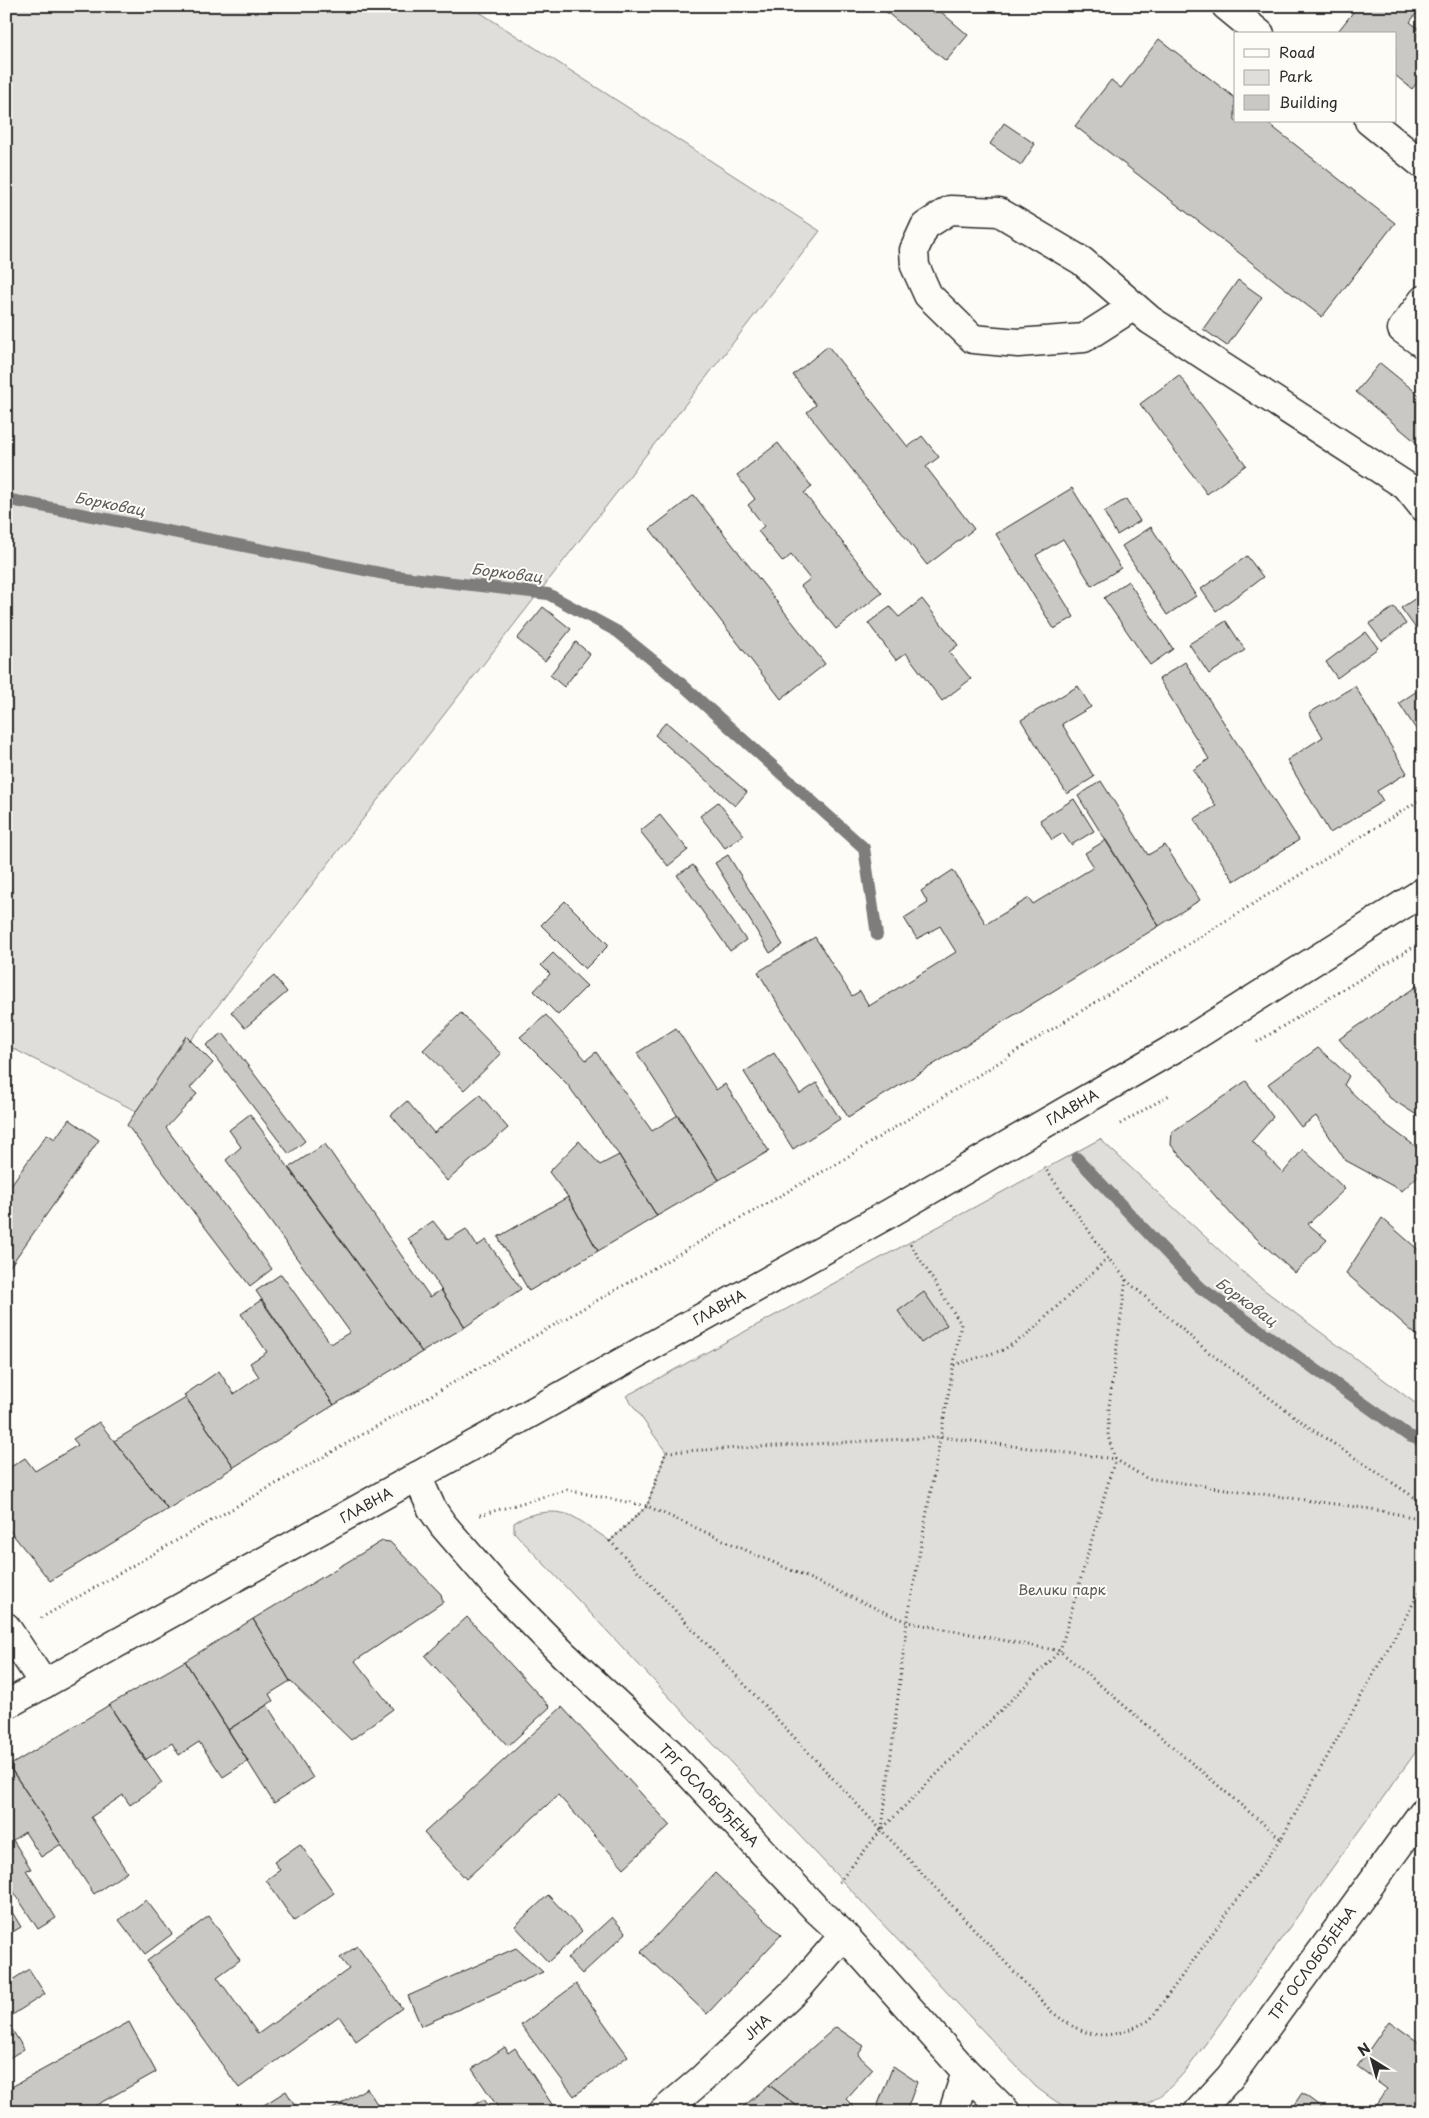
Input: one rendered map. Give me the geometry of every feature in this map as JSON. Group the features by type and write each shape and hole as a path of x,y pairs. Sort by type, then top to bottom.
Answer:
{"street":[{"path":"1226,6 1258,32"},
{"path":"1370,122 1423,165"},
{"path":"1134,306 1084,338 1018,343 973,339 928,295 915,266 914,250 925,226 950,210 999,212 1082,261 1134,306 1150,320 1406,486 1423,507"},
{"path":"1423,300 1402,328 1423,344"},
{"name":"ГЛАВНА","path":"6,1705 890,1213 1192,1038 1423,892"},
{"name":"ТРГ ОСЛОБОЂЕЊА","path":"417,1476 432,1509 443,1525 494,1584 564,1655 670,1753 817,1910 844,1935 966,2072 1006,2112"},
{"path":"9,1631 44,1684"},
{"name":"ТРГ ОСЛОБОЂЕЊА","path":"1198,2112 1241,2062 1423,1812"},
{"name":"ЈНА","path":"663,2112 702,2079 798,1987 844,1935"},
{"path":"953,2112 966,2072"}],"path":[{"path":"9,1631 836,1164 1423,798"},
{"path":"1021,1136 1108,1258 1126,1279 1207,1352 1310,1428 1423,1503"},
{"path":"882,1829 907,1622 961,1324 890,1213"},
{"path":"954,1365 1003,1350 1027,1334 1108,1258"},
{"path":"817,1910 882,1829 1060,1651 1115,1459 1108,1436 1109,1406 1126,1279"},
{"path":"1423,1519 1352,1506 1146,1478 1115,1459 941,1437 666,1452 647,1506 610,1542 882,1829 1052,2012 1070,2026 1086,2033 1108,2035 1127,2031 1150,2020 1281,1840 1423,1586"},
{"path":"443,1525 567,1490 647,1506 907,1622 1060,1651 1281,1840"}],"green space":[{"path":"6,6 470,6 820,231 136,1111 6,1045"},
{"name":"Велики парк","path":"1100,1139 1255,1283 1423,1409 1423,1742 1188,2068 1166,2091 1155,2099 1143,2106 1116,2112 1101,2112 1064,2106 1036,2087 514,1532 514,1523 520,1519 543,1512 552,1512 574,1517 610,1541 647,1506 666,1452 626,1396"}],"building":[{"path":"887,6 934,6 968,35 946,61 884,10"},
{"path":"1358,6 1413,6 1418,11 1410,22 1423,32 1423,75 1412,89 1396,76 1396,32 1342,32 1339,30"},
{"path":"1159,39 1234,97 1234,122 1266,122 1395,223 1322,317 1075,126 1111,80 1121,88"},
{"path":"1004,123 1035,144 1021,165 990,144"},
{"path":"1238,280 1262,297 1227,346 1203,329"},
{"path":"828,346 908,447 922,436 939,457 926,467 974,529 927,565 807,412 816,405 793,375"},
{"path":"1380,363 1423,398 1423,448 1356,392"},
{"path":"1179,375 1246,465 1207,494 1140,404"},
{"path":"778,443 812,487 804,493 882,593 836,629 801,586 810,579 791,555 783,562 758,531 764,526 748,505 755,499 737,475"},
{"path":"1072,488 1121,568 1092,586 1063,539 1036,555 1074,617 1054,629 996,534"},
{"path":"694,495 825,664 781,699 650,529"},
{"path":"1126,499 1140,521 1117,535 1104,512"},
{"path":"1151,527 1196,596 1167,615 1122,546"},
{"path":"1247,556 1263,577 1216,611 1201,589"},
{"path":"1128,581 1173,649 1150,665 1104,598"},
{"path":"1416,598 1423,607 1423,638 1401,608"},
{"path":"922,599 958,645 949,652 971,679 942,701 906,653 896,660 868,623 890,607 899,617"},
{"path":"543,607 571,629 545,661 517,639"},
{"path":"1394,607 1406,624 1382,641 1369,624"},
{"path":"1226,621 1245,650 1209,674 1189,644"},
{"path":"1366,632 1378,648 1337,678 1326,662"},
{"path":"576,642 590,654 564,687 550,675"},
{"path":"1185,662 1299,840 1234,881 1194,819 1216,806 1193,770 1209,759 1159,679"},
{"path":"1078,686 1091,707 1062,724 1094,777 1067,794 1021,720"},
{"path":"1355,686 1407,773 1377,791 1383,801 1330,833 1287,760 1323,737 1309,713"},
{"path":"1423,687 1423,740 1399,703"},
{"path":"666,722 747,792 735,806 655,735"},
{"path":"1101,781 1148,855 1165,845 1200,900 1159,926 1078,796"},
{"path":"1074,799 1094,831 1071,845 1063,833 1052,840 1040,820"},
{"path":"718,802 744,835 725,848 700,816"},
{"path":"660,815 688,850 668,866 640,831"},
{"path":"1106,840 1159,926 848,1117 758,972 815,937 852,996 860,991 869,1006 956,952 940,926 917,939 904,918 928,903 921,891 953,870 986,924 1029,898 1033,904 1094,867 1085,853"},
{"path":"728,855 783,945 770,953 715,863"},
{"path":"693,865 746,940 730,951 677,875"},
{"path":"565,901 609,945 585,969 541,925"},
{"path":"553,953 587,986 558,1015 534,991 550,974 541,965"},
{"path":"274,976 287,992 245,1028 231,1012"},
{"path":"1417,986 1423,992 1423,1119 1390,1098 1339,1039"},
{"path":"461,1013 501,1054 464,1090 423,1050"},
{"path":"546,1015 586,1060 596,1052 652,1131 678,1115 719,1180 657,1216 619,1155 567,1084 520,1037"},
{"path":"676,1028 716,1090 725,1084 769,1151 719,1180 637,1053"},
{"path":"223,1033 305,1141 289,1154 206,1045"},
{"path":"186,1036 213,1063 190,1088 197,1094 166,1128 272,1269 250,1286 127,1125"},
{"path":"1318,1048 1349,1076 1344,1085 1384,1123 1423,1152 1423,1171 1402,1191 1345,1160 1316,1116 1301,1127 1268,1084"},
{"path":"774,1053 800,1094 817,1083 840,1119 793,1149 744,1072"},
{"path":"1246,1081 1273,1117 1252,1141 1283,1173 1303,1149 1345,1189 1308,1224 1327,1240 1295,1273 1236,1220 1171,1145 1172,1132"},
{"path":"480,1095 508,1128 447,1181 391,1115 407,1101 434,1133"},
{"path":"250,1114 422,1352 334,1405 256,1291 281,1274 331,1344 350,1332 226,1160 241,1147 229,1130"},
{"path":"69,1119 99,1140 6,1272 6,1192 47,1134 55,1139"},
{"path":"579,1141 600,1165 619,1155 657,1216 598,1251 568,1197 549,1172"},
{"path":"325,1144 430,1297 441,1290 465,1327 422,1352 288,1168"},
{"path":"568,1197 598,1251 529,1291 498,1237"},
{"path":"1382,1218 1423,1254 1423,1341 1346,1273"},
{"path":"433,1221 448,1240 466,1229 477,1246 486,1240 521,1289 465,1327 408,1238"},
{"path":"924,1292 947,1325 921,1343 898,1311"},
{"path":"261,1300 334,1405 234,1467 184,1395 219,1371 234,1394 259,1377 250,1363 267,1352 241,1314"},
{"path":"186,1398 234,1467 168,1509 114,1441"},
{"path":"99,1422 168,1509 50,1581 6,1526 6,1470 25,1458 35,1471 78,1445 73,1439"},
{"path":"382,1541 390,1542 441,1594 443,1602 355,1661 393,1709 351,1740 290,1681 253,1619"},
{"path":"467,1617 550,1707 508,1746 425,1656"},
{"path":"253,1619 290,1681 269,1694 273,1701 228,1730 185,1661"},
{"path":"185,1661 248,1761 223,1777 199,1742 179,1755 172,1743 145,1760 109,1705"},
{"path":"109,1705 162,1783 130,1805 123,1795 91,1817 127,1872 94,1894 9,1766"},
{"path":"267,1705 313,1778 274,1803 228,1730"},
{"path":"562,1707 670,1825 624,1868 558,1795 466,1879 424,1833"},
{"path":"9,1766 61,1844 41,1857 25,1832 13,1840 31,1869 26,1870 56,1918 38,1929 6,1880 6,1767"},
{"path":"300,1844 334,1893 294,1921 266,1880 280,1870 274,1862"},
{"path":"715,1873 781,1935 707,2014 641,1952"},
{"path":"548,1895 582,1931 548,1962 515,1926"},
{"path":"146,1900 172,1934 145,1954 119,1920"},
{"path":"6,1902 21,1927 6,1936"},
{"path":"209,1916 240,1960 217,1977 258,2034 349,1969 340,1958 357,1946 402,2008 356,2041 339,2016 239,2088 147,1961"},
{"path":"612,1917 626,1933 582,1974 567,1958"},
{"path":"516,1948 543,1972 421,2026 408,1996"},
{"path":"29,1969 45,1994 6,2019 6,1984"},
{"path":"576,1984 628,2056 574,2096 521,2025"},
{"path":"6,2020 24,2049 6,2060"},
{"path":"1389,2021 1421,2044 1423,2041 1423,2112 1371,2112 1387,2089 1357,2067"},
{"path":"129,2022 156,2072 84,2112 6,2112 6,2090"},
{"path":"836,2027 864,2046 858,2055 873,2069 846,2099 859,2112 805,2112 769,2085"},
{"path":"505,2047 508,2053 515,2048 557,2112 501,2112 472,2069"},
{"path":"893,2066 917,2082 906,2112 875,2112"},
{"path":"769,2085 805,2112 737,2112"},
{"path":"367,2088 382,2112 332,2112 331,2110"},
{"path":"286,2091 299,2112 253,2112"},
{"path":"1302,2093 1328,2112 1289,2112"},
{"path":"484,2099 492,2112 464,2112"}],"waterway":[{"name":"Борковац","path":"6,499 395,576 548,594 618,632 676,679 864,848 877,935"},
{"name":"Борковац","path":"1077,1158 1198,1286 1409,1436 1423,1441"}]}
